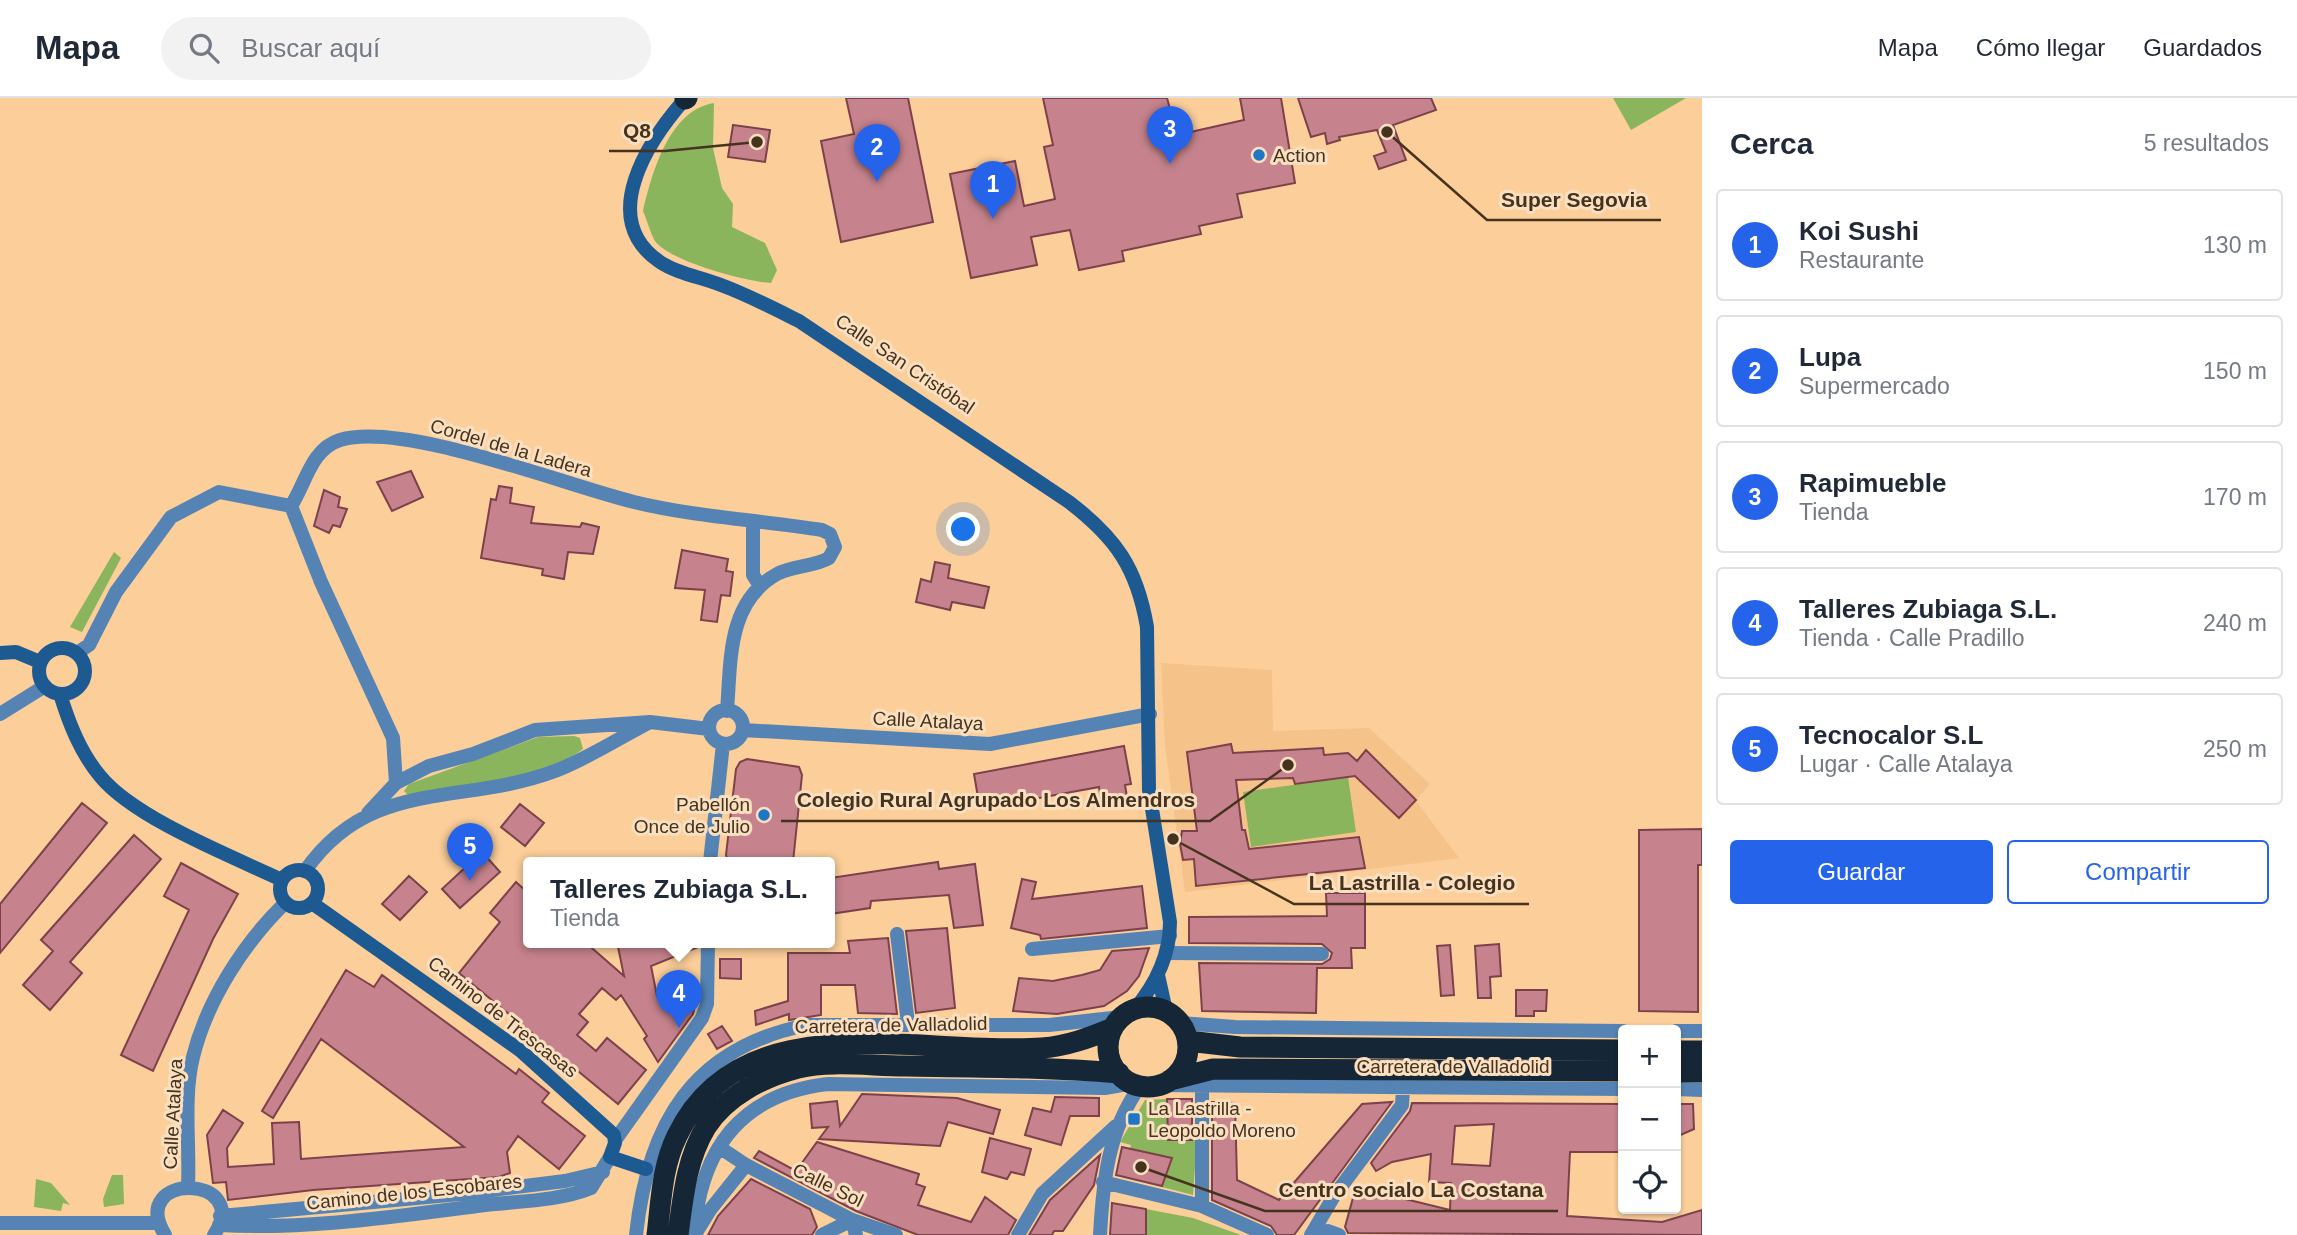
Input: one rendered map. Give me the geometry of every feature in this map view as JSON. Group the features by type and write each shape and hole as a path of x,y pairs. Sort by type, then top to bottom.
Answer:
{"highway":[{"path":"1148,1007 1178,1025 1183,1066 1144,1082 1109,1052 1123,1019 1148,1007"},
{"name":"Carretera de Valladolid","path":"657,1235 666,1171 677,1135 703,1098 744,1066 762,1056 812,1045 1039,1049 1082,1041 1123,1019"},
{"name":"Carretera de Valladolid","path":"1178,1025 1240,1047 1618,1050"},
{"path":"1681,1051 1702,1051"},
{"name":"Carretera de Valladolid","path":"678,1235 687,1173 707,1126 740,1093 771,1076 802,1067 847,1065 1073,1069 1144,1082 1213,1069 1618,1071"},
{"path":"1681,1072 1702,1072"}],"main road":[{"name":"Calle San Cristóbal","path":"686,98 657,134 635,177 630,208 642,243 650,254 674,269 755,298 799,321 1093,521 1127,560 1144,606 1150,714 1149,790 1170,936"},
{"path":"53,649 70,649 77,653 84,665 82,682 70,692 60,694 45,687 40,678 40,662 53,649"},
{"path":"0,653 16,652 40,662"},
{"path":"60,694 77,741 89,762 124,800 282,880"},
{"path":"292,871 305,871 318,885 312,903 296,908 285,903 280,892 282,880 292,871"},
{"name":"Camino de Trescasas","path":"312,903 511,1044 584,1105 616,1139"},
{"path":"1123,1019 1158,975 1170,936"},
{"path":"1158,975 1178,1025"},
{"path":"616,1139 610,1157 646,1169"}],"street":[{"name":"Cordel de la Ladera","path":"291,506 321,451 340,440 384,438 456,451 637,503 822,530 831,534 835,542 834,552 825,561 796,566 760,586 747,601 735,626 727,710"},
{"path":"77,653 89,645 116,592 171,517 219,492 291,506 321,582 393,738 396,783"},
{"path":"753,522 753,577 760,586"},
{"path":"0,714 45,687"},
{"path":"727,710 739,716 743,730 738,740 723,744 713,738 709,729 716,714 727,710"},
{"name":"Calle Atalaya","path":"743,730 990,744 1150,714"},
{"path":"305,871 344,827 367,814 420,799 555,771 650,722"},
{"path":"367,814 396,783 429,766 473,754 536,730 650,722 709,729"},
{"path":"711,857 723,744"},
{"name":"Calle Atalaya","path":"188,1185 193,1058 205,1024 235,963 285,903"},
{"name":"Carretera de Valladolid","path":"897,934 908,1023"},
{"path":"1032,949 1170,936"},
{"path":"616,1139 702,1018 707,1004 708,948"},
{"path":"1166,953 1322,954"},
{"name":"Carretera de Valladolid","path":"636,1235 646,1169 671,1110 701,1076 726,1057 781,1030 807,1025 1049,1024 1123,1019"},
{"name":"Carretera de Valladolid","path":"1178,1025 1618,1031"},
{"path":"1681,1031 1702,1031"},
{"path":"1018,1235 1042,1194 1106,1144 1144,1082"},
{"name":"Carretera de Valladolid","path":"694,1235 698,1196 705,1173 729,1132 769,1098 798,1088 828,1084 1105,1088 1144,1082 1202,1087 1618,1089"},
{"path":"1202,1087 1202,1206"},
{"path":"1339,1235 1319,1234 1334,1196 1402,1105 1403,1089"},
{"path":"1681,1090 1702,1090"},
{"path":"1100,1235 1106,1144"},
{"name":"Calle Sol","path":"719,1147 746,1165 852,1220 896,1235"},
{"name":"Camino de los Escobares","path":"218,1225 565,1181 603,1171 610,1157"},
{"path":"694,1235 746,1165"},
{"path":"1103,1182 1202,1206 1267,1235"},
{"path":"0,1223 162,1229 163,1200 174,1190 188,1185 211,1194 218,1225"},
{"path":"822,1235 852,1220 856,1235"}],"shaded area":[{"path":"1161,663 1272,670 1273,731 1369,728 1430,784 1416,801 1459,858 1185,892 1165,746"}],"green space":[{"path":"1613,98 1686,98 1631,130"},
{"path":"714,103 713,148 722,188 733,204 732,227 765,243 777,270 771,283 727,275 663,249 655,241 643,211 658,162 674,130 685,117 698,108"},
{"path":"114,552 121,558 82,632 70,627"},
{"path":"538,737 580,738 583,749 545,770 501,783 411,798 404,791 409,784"},
{"path":"1348,777 1356,832 1251,847 1243,792"},
{"path":"1167,1099 1168,1140 1197,1140 1193,1195 1162,1187 1171,1158 1130,1149 1131,1145 1120,1142 1145,1100"},
{"path":"112,1175 123,1175 124,1204 104,1207 103,1199"},
{"path":"36,1179 51,1183 70,1205 63,1203 61,1211 34,1207"},
{"path":"1146,1209 1193,1218 1241,1235 1146,1235"}],"building":[{"path":"846,98 908,98 933,222 841,242 821,141 854,134"},
{"path":"1043,98 1167,98 1177,135 1244,120 1240,98 1281,98 1295,183 1237,194 1242,217 1199,226 1201,234 1122,251 1124,261 1079,270 1070,230 1031,237 1037,265 971,278 950,174 1015,161 1024,206 1055,199 1044,147 1053,145"},
{"path":"1298,98 1431,98 1436,110 1393,125 1406,160 1379,169 1374,156 1386,152 1377,130 1339,137 1340,140 1327,144 1325,133 1311,137"},
{"path":"733,125 770,130 765,162 728,157"},
{"path":"411,471 423,497 392,511 377,482"},
{"path":"499,486 512,488 510,503 534,507 531,523 580,527 582,523 599,527 593,554 568,552 564,579 542,575 543,569 481,558 491,499 496,500"},
{"path":"324,490 340,497 338,507 347,509 340,527 333,525 329,533 314,526"},
{"path":"682,550 728,559 726,571 733,572 730,596 721,595 717,622 701,620 705,590 675,588"},
{"path":"935,562 950,565 948,578 989,587 984,608 952,602 950,610 916,602 921,579 931,582"},
{"path":"1231,744 1233,753 1323,748 1324,755 1348,753 1357,761 1366,750 1416,800 1399,818 1355,776 1295,784 1293,778 1236,780 1242,830 1245,830 1249,849 1359,837 1365,868 1196,886 1194,859 1183,860 1180,844 1182,831 1197,831 1187,752"},
{"path":"1124,746 1131,784 1125,785 1128,803 1102,808 1099,787 980,809 974,774"},
{"name":"Pabellón Once de Julio","path":"747,759 799,767 802,775 794,857 727,857 736,769 740,762"},
{"path":"82,803 107,823 0,953 0,904"},
{"path":"520,804 544,823 525,846 501,827"},
{"path":"1702,829 1702,865 1698,865 1698,1012 1639,1011 1639,830"},
{"path":"134,835 161,859 70,962 82,973 50,1010 23,985 53,951 41,940"},
{"path":"482,852 500,872 460,908 442,889"},
{"path":"938,862 939,869 975,864 983,925 954,928 949,895 871,901 870,908 835,913 835,877"},
{"path":"181,863 238,894 213,939 153,1071 121,1055 189,910 164,896"},
{"path":"409,876 427,892 400,920 382,904"},
{"path":"1022,879 1036,882 1032,899 1142,886 1147,928 1041,939 1040,935 1011,928"},
{"path":"516,882 523,888 523,948 592,948 624,976 618,948 696,948 651,966 657,996 665,994 666,1003 697,996 693,1014 658,1062 644,1039 647,1036 621,995 616,1000 602,988 579,1014 588,1022 577,1035 596,1051 607,1038 646,1070 618,1104 459,973 500,922 490,913"},
{"path":"1326,893 1365,893 1365,948 1351,948 1352,968 1317,968 1316,1013 1202,1011 1199,963 1322,964 1330,959 1332,953 1322,944 1189,943 1189,917 1327,916"},
{"path":"947,928 955,1008 916,1013 906,931"},
{"path":"888,938 897,1014 858,1013 855,985 821,985 821,1015 789,1020 789,1014 756,1025 755,1011 788,1001 788,953 850,953 848,941"},
{"path":"1499,944 1501,976 1490,977 1491,998 1478,998 1475,946"},
{"path":"1450,945 1454,995 1441,996 1437,946"},
{"path":"1149,948 1139,976 1127,991 1104,1006 1057,1014 1013,1011 1019,978 1053,981 1082,975 1100,970 1112,951"},
{"path":"720,959 741,959 741,979 720,978"},
{"path":"346,970 374,987 382,975 516,1074 519,1069 549,1093 542,1102 585,1136 559,1169 518,1136 507,1152 510,1173 499,1177 313,1190 228,1200 226,1182 213,1183 207,1135 223,1110 243,1123 227,1148 228,1167 274,1164 272,1123 299,1122 301,1159 464,1147 321,1039 273,1118 262,1111"},
{"path":"1516,990 1547,990 1546,1011 1534,1011 1534,1016 1516,1016"},
{"path":"722,1026 732,1041 717,1049 708,1034"},
{"path":"862,1094 957,1098 1000,1110 993,1134 948,1122 940,1146 819,1139 828,1127 812,1128 810,1104 837,1101 840,1126"},
{"path":"1055,1097 1099,1098 1099,1116 1070,1116 1061,1145 1025,1135 1033,1108 1051,1112"},
{"path":"1167,1099 1192,1099 1192,1140 1168,1140"},
{"path":"1212,1102 1235,1103 1237,1180 1279,1200 1362,1104 1392,1102 1294,1235 1277,1235 1271,1226 1212,1200"},
{"path":"1412,1103 1618,1104 1618,1152 1570,1152 1567,1216 1662,1222 1702,1210 1702,1235 1348,1233 1345,1227 1356,1187 1450,1210 1451,1183 1429,1182 1431,1154 1392,1162 1376,1171 1371,1163 1410,1111","holes":["1494,1124 1490,1166 1452,1164 1455,1126"]},
{"path":"1681,1104 1693,1104 1694,1129 1681,1135"},
{"path":"990,1138 1031,1149 1024,1175 1011,1172 1007,1179 982,1172"},
{"path":"817,1142 919,1174 916,1184 925,1187 918,1205 971,1222 985,1197 1016,1220 1008,1235 918,1235 856,1211 754,1158 759,1151 796,1171"},
{"path":"1122,1147 1172,1158 1162,1186 1116,1175"},
{"path":"1100,1155 1094,1185 1063,1231 1054,1231 1052,1235 1029,1235 1050,1200"},
{"path":"751,1179 810,1209 817,1227 812,1235 708,1235 718,1216"},
{"path":"1112,1203 1146,1209 1146,1235 1110,1235"}],"place":[{"name":"Super Segovia","path":"1387,132"},
{"name":"Q8","path":"757,142"},
{"name":"Action","path":"1259,155"},
{"name":"Rapimueble","path":"1170,164"},
{"name":"Lupa","path":"877,182"},
{"name":"Koi Sushi","path":"993,219"},
{"name":"Colegio Rural Agrupado Los Almendros","path":"1288,765"},
{"name":"Pabellón Once de Julio","path":"764,815"},
{"name":"La Lastrilla - Colegio","path":"1173,839"},
{"name":"Tecnocalor S.L","path":"470,881"},
{"name":"Talleres Zubiaga S.L.","path":"679,1028"},
{"name":"La Lastrilla - Leopoldo Moreno","path":"1134,1119"},
{"name":"Centro socialo La Costana","path":"1141,1167"}]}
